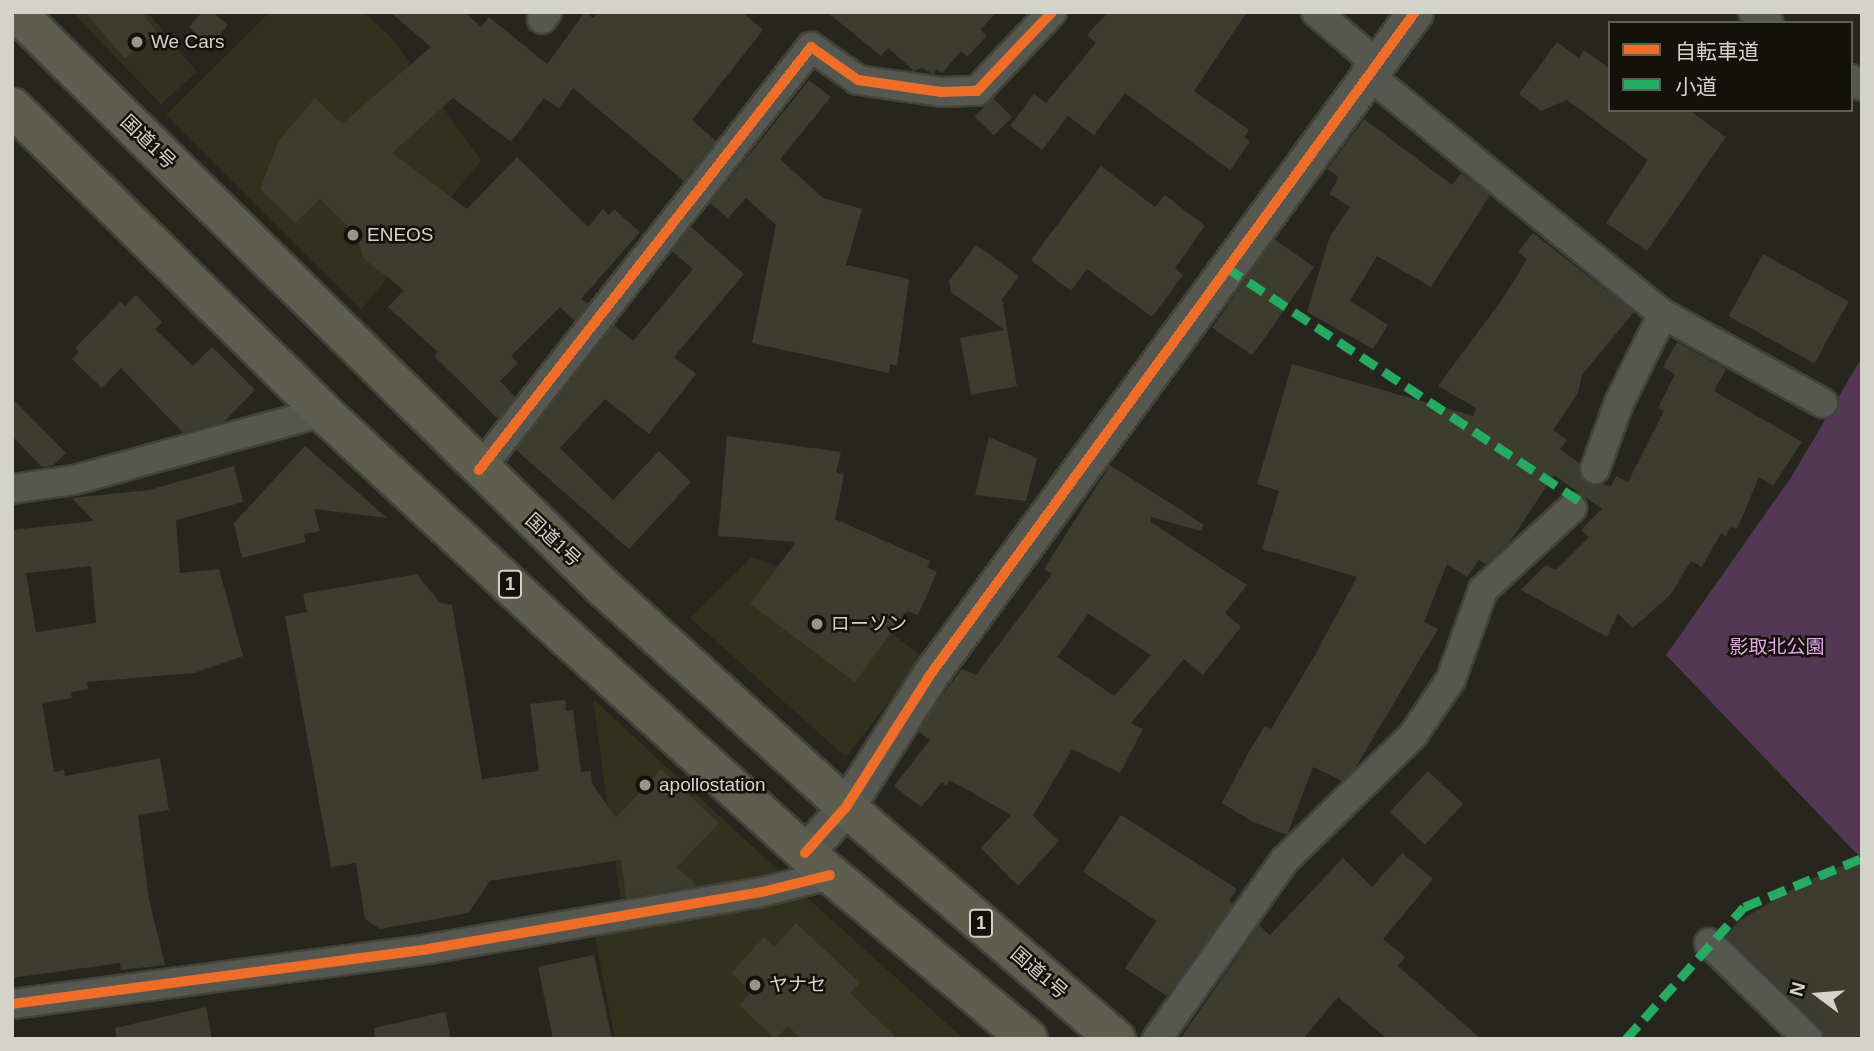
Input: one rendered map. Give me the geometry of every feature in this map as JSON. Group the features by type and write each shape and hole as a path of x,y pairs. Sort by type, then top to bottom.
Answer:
{"highway":[{"name":"国道1号","path":"16,12 479,470 846,807 1116,1039"},
{"name":"1","path":"18,125 323,412 817,864 1028,1039"}],"street":[{"path":"479,470 811,47 858,80 893,88 976,91 1052,12"},
{"path":"1316,12 1371,68 1663,314 1823,402"},
{"path":"12,1004 428,948 762,892 817,864 846,807 930,675 1371,68 1415,12"},
{"path":"1595,469 1619,403 1663,314"},
{"path":"12,489 74,480 323,412"},
{"path":"1157,1039 1284,861 1413,735 1451,679 1483,590 1572,508"},
{"path":"1709,943 1808,1039"}],"shaded area":[{"name":"We Cars","path":"72,12 147,12 197,72 161,104"},
{"name":"ENEOS","path":"270,12 363,12 392,38 481,160 361,310 166,115"},
{"path":"752,557 818,581 924,657 846,757 690,618"},
{"name":"apollostation","path":"593,699 779,871 773,877 621,901"},
{"name":"ヤナセ","path":"803,894 964,1039 615,1039 594,932"}],"green space":[{"name":"影取北公園","path":"1862,357 1862,854 1858,855 1666,655 1792,476"}],"building":[{"path":"85,12 141,12 157,32 125,59"},
{"path":"202,12 213,12 228,25 209,48 189,27"},
{"path":"390,12 465,12 481,27 489,17 547,64 585,12 593,18 598,12 742,12 763,30 692,120 716,141 684,181 573,88 559,108 544,98 511,142 453,98 392,153 467,209 517,157 588,227 603,209 609,215 614,209 640,232 581,299 588,304 575,321 560,307 511,356 518,363 500,381 515,397 498,419 434,356 438,352 388,307 404,290 364,259 355,233 320,199 295,223 260,189 279,140 315,98 342,124 431,47"},
{"path":"827,12 997,12 980,30 987,36 967,57 961,51 942,73 937,69 933,74 922,68 914,71 888,48 881,56"},
{"path":"1108,12 1247,12 1194,91 1249,130 1244,137 1250,142 1230,170 1125,93 1094,135 1068,116 1042,150 1010,126 1034,94 1046,103 1096,43 1087,35"},
{"path":"1557,42 1579,58 1584,50 1608,68 1608,112 1692,112 1726,137 1647,251 1606,223 1648,160 1567,100 1541,111 1519,94"},
{"path":"809,80 831,97 780,159 823,198 862,209 846,265 909,279 897,366 890,364 889,373 752,343 776,225 746,198 728,218 710,203"},
{"path":"993,98 1012,117 994,135 975,116"},
{"path":"1364,119 1452,185 1461,173 1490,195 1431,287 1377,256 1350,301 1388,325 1373,349 1307,312 1330,236 1350,207 1329,194 1339,177 1327,169"},
{"path":"1101,166 1155,207 1165,195 1205,226 1175,268 1183,275 1152,317 1087,269 1071,291 1031,260"},
{"path":"691,227 744,274 674,357 696,374 649,434 605,399 560,448 613,500 659,451 691,482 629,549 516,450 614,325 633,341 693,269 672,251"},
{"path":"1533,233 1634,312 1582,375 1578,393 1553,430 1567,440 1560,449 1579,463 1583,480 1611,486 1616,476 1628,482 1664,411 1658,408 1675,374 1663,367 1677,342 1726,369 1714,391 1802,442 1773,486 1759,477 1737,529 1730,527 1726,536 1721,533 1702,567 1691,561 1670,595 1633,628 1618,614 1607,637 1521,590 1546,565 1556,570 1589,537 1581,530 1602,509 1554,475 1509,543 1486,564 1479,560 1467,577 1447,564 1424,622 1438,629 1354,770 1342,781 1313,767 1287,835 1251,821 1222,803 1265,726 1271,729 1357,577 1262,549 1279,491 1257,484 1292,364 1473,416 1476,408 1438,386 1504,297 1527,259 1518,252"},
{"path":"1274,239 1314,267 1252,356 1212,327"},
{"path":"976,245 1019,276 1002,299 1017,386 971,395 960,338 1005,330 951,292 949,281"},
{"path":"1763,254 1849,302 1814,364 1729,316"},
{"path":"136,295 162,322 155,329 193,366 212,347 255,390 224,422 183,433 121,368 102,388 72,359 79,352 75,348 120,302 125,306"},
{"path":"12,398 66,453 52,466 42,467 12,436"},
{"path":"727,436 841,452 836,472 844,475 835,519 930,561 927,567 937,572 918,615 907,611 855,682 750,604 796,542 718,536"},
{"path":"989,437 1037,458 1026,501 975,495"},
{"path":"305,446 387,518 314,509 320,531 304,534 306,542 242,558 234,523"},
{"path":"1110,465 1204,525 1201,531 1151,517 1151,522 1247,585 1225,613 1241,627 1203,675 1184,659 1131,723 1143,729 1120,773 1072,749 1033,816 1059,841 1018,886 981,848 1011,815 950,780 946,786 942,782 921,807 894,786 930,740 918,731 937,702 962,669 976,675 1052,574 1044,569","holes":["1088,614 1151,655 1114,696 1057,657"]},
{"path":"234,466 243,502 176,520 180,573 219,569 243,656 194,673 87,682 88,689 71,692 72,698 42,703 54,772 64,770 65,776 160,758 169,810 138,815 149,900 165,965 121,970 120,963 12,978 12,530 94,521 72,498 149,490","holes":["91,566 96,623 36,632 26,573"]},
{"path":"417,574 440,603 452,605 482,779 539,771 530,704 565,700 566,711 573,710 581,772 591,771 592,783 616,818 661,769 719,823 677,867 697,886 626,898 621,860 490,881 468,913 380,929 365,919 356,863 331,867 285,616 307,612 303,594"},
{"path":"1428,771 1463,804 1425,845 1390,812"},
{"path":"1121,815 1237,889 1229,901 1233,904 1167,996 1125,968 1156,921 1083,872"},
{"path":"1402,853 1433,879 1383,939 1405,957 1398,966 1481,1039 1387,1039 1338,997 1303,1039 1180,1039 1259,925 1270,935 1343,858 1372,887"},
{"path":"1862,858 1862,1039 1824,1039 1820,1027 1725,935 1742,919 1813,878"},
{"path":"796,923 860,983 850,993 898,1039 801,1039 788,1026 775,1039 739,1005 751,992 731,973 764,937 774,947"},
{"path":"594,955 612,1039 553,1039 538,967"},
{"path":"206,1007 212,1039 117,1039 115,1028"},
{"path":"445,1012 451,1039 375,1039 374,1028"}],"marked path":[{"path":"1226,267 1580,501"},
{"path":"1626,1039 1744,907 1862,858"}],"cycle path":[{"path":"479,470 811,47 858,80 941,92 977,91 1052,12"},
{"path":"805,853 846,807 930,675 1415,12"},
{"path":"12,1004 428,949 762,892 830,875"}],"place":[{"name":"We Cars","path":"137,42"},
{"name":"ENEOS","path":"353,235"},
{"name":"ローソン","path":"817,624"},
{"name":"apollostation","path":"645,785"},
{"name":"ヤナセ","path":"755,985"}]}
